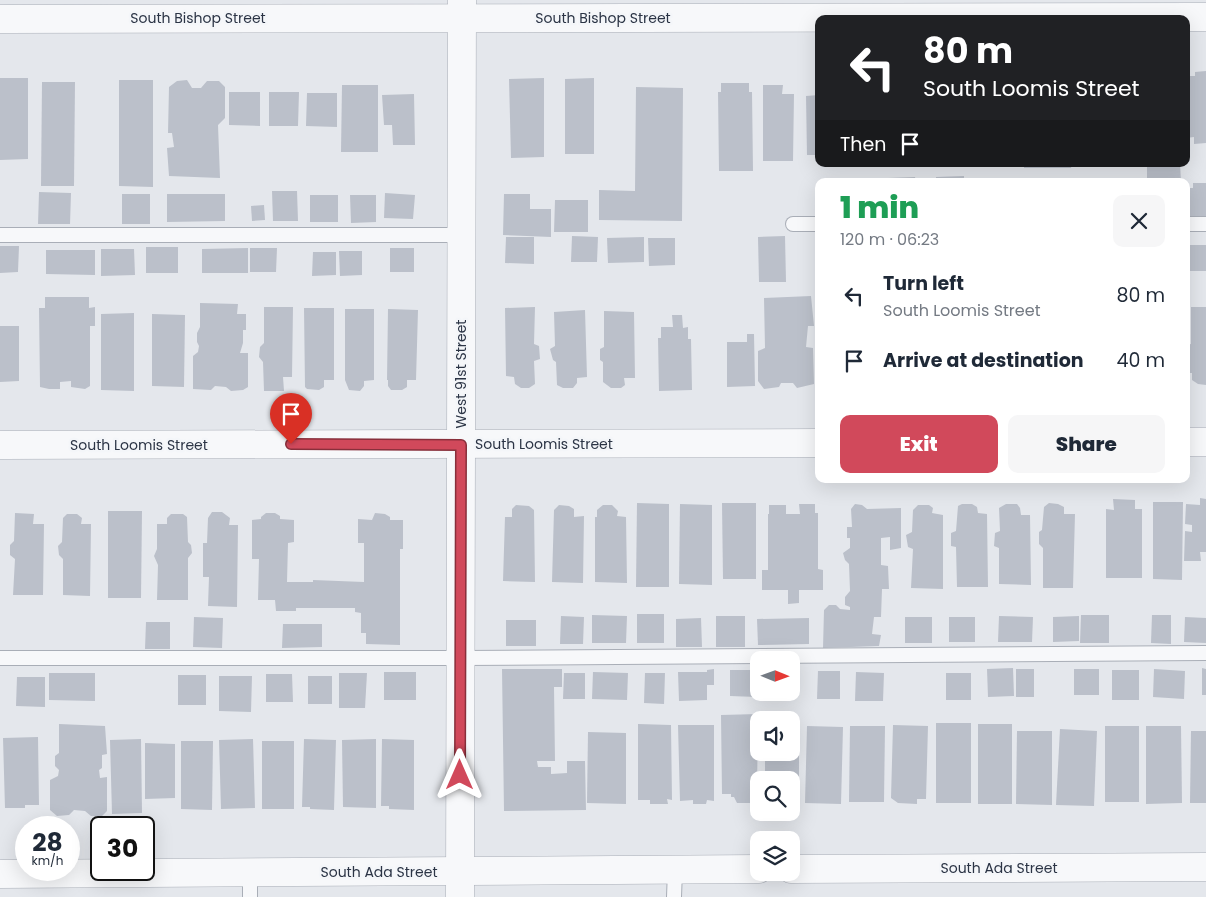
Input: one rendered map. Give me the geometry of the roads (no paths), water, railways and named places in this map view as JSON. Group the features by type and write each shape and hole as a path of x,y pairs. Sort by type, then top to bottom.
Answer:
{"street":[{"name":"South Bishop Street","path":"0,19 462,9 1020,15"},
{"name":"West 91st Street","path":"460,884 462,9"},
{"name":"South Bishop Street","path":"1190,17 1206,17"},
{"path":"1190,442 1206,442"},
{"name":"South Loomis Street","path":"0,445 815,443"},
{"name":"South Ada Street","path":"800,869 1206,867"},
{"name":"South Ada Street","path":"0,874 250,885 460,884 674,870 750,869"}],"lane":[{"path":"793,224 815,224"},
{"path":"1190,224 1206,224"},
{"path":"0,235 460,235"},
{"path":"0,658 460,658 1206,653"},
{"path":"674,870 674,897"}]}
